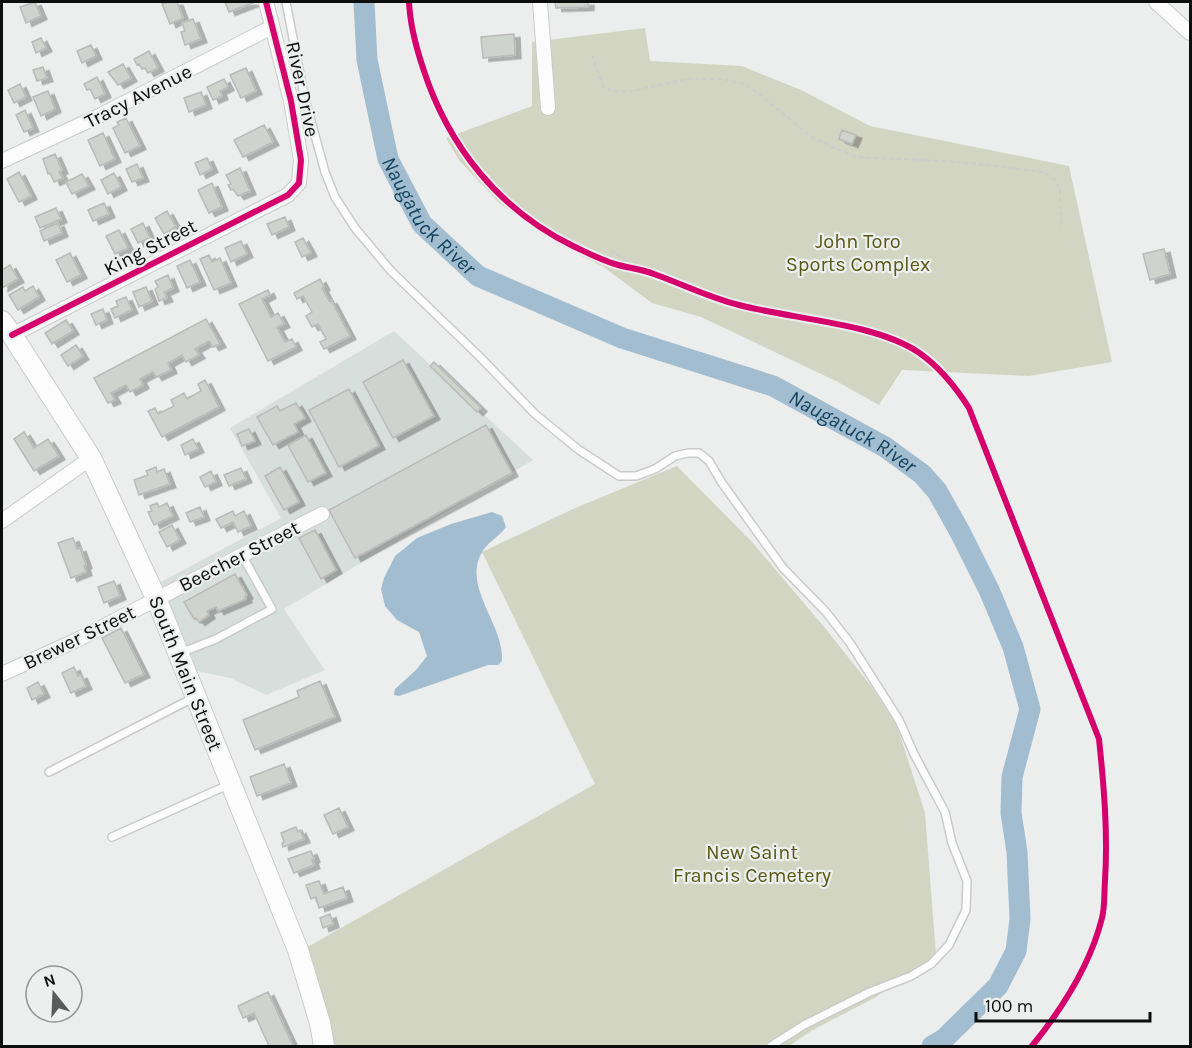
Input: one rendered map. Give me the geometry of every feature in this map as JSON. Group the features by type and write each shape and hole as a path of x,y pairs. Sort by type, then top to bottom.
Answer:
{"main road":[{"name":"South Main Street","path":"7,328 91,458 156,598 298,950 320,1023 324,1047"}],"street":[{"name":"River Drive","path":"266,2 291,101 301,160 299,183"},
{"path":"540,2 548,108"},
{"path":"1156,2 1191,33"},
{"name":"Tracy Avenue","path":"2,161 101,115 272,27"},
{"name":"King Street","path":"7,328 288,195 299,183"},
{"path":"2,521 91,458"},
{"name":"Beecher Street","path":"156,598 322,514"},
{"name":"Brewer Street","path":"2,674 79,639 156,598"}],"lane":[{"path":"286,2 304,95 325,172 335,197 355,228 391,271 535,414 579,450 618,476 636,476 655,469 675,456 688,453 699,453 709,461 722,483 783,568 826,612 850,642 899,720 945,812 952,843 967,881 966,910 949,945 931,964 911,976 870,992 814,1020 771,1047"},
{"path":"178,654 216,639 272,609 242,555"},
{"path":"49,772 195,697"},
{"path":"112,837 230,784"}],"path":[{"path":"592,55 603,86 612,91 628,92 686,80 722,80 744,84 810,136 857,157 961,162 1043,172 1055,180 1060,189 1060,229"},
{"path":"611,250 628,262 626,266 638,268"}],"shaded area":[{"path":"394,331 533,460 284,609 325,670 266,695 230,678 197,671 161,582 281,518 230,428"}],"green space":[{"name":"John Toro Sports Complex","path":"645,28 650,61 742,66 801,90 870,126 1069,166 1112,362 1029,376 902,370 879,405 836,381 701,317 652,303 602,266 556,243 499,203 459,160 446,138 532,106 532,42"},
{"name":"New Saint Francis Cemetery","path":"677,466 752,542 825,628 871,686 897,726 925,813 936,955 876,997 811,1031 789,1046 333,1046 304,949 595,784 482,552 573,509"}],"water":[{"path":"492,512 502,516 506,527 481,554 477,567 477,580 497,634 502,661 498,665 488,665 399,696 394,695 395,689 416,670 427,656 419,632 397,620 385,606 381,589 395,556 417,538 451,524"}],"building":[{"path":"35,2 41,16 26,23 20,7"},
{"path":"177,2 183,18 170,24 162,4"},
{"path":"225,2 253,2 253,3 229,12"},
{"path":"555,2 588,2 588,7 556,8"},
{"path":"193,19 201,39 185,45 181,32 185,31 182,23"},
{"path":"514,34 515,55 483,58 481,37"},
{"path":"41,38 46,48 36,53 32,42"},
{"path":"91,45 96,56 82,63 77,51"},
{"path":"149,51 158,68 148,73 145,68 142,69 139,64 137,65 134,59"},
{"path":"123,64 131,78 118,85 108,72"},
{"path":"43,67 47,78 37,81 33,70"},
{"path":"246,68 256,91 241,98 230,75"},
{"path":"97,77 105,94 95,99 90,89 87,90 84,84"},
{"path":"224,79 228,87 220,91 222,96 213,100 207,87"},
{"path":"20,84 26,97 14,103 8,90"},
{"path":"48,91 55,109 41,116 33,97"},
{"path":"201,92 206,105 189,112 184,98"},
{"path":"25,110 33,128 24,132 16,115"},
{"path":"126,118 140,146 125,153 113,128 119,125 117,122"},
{"path":"264,125 273,142 243,157 234,140"},
{"path":"842,130 856,135 852,144 839,139"},
{"path":"103,133 115,159 100,166 88,140"},
{"path":"55,154 62,170 59,172 63,178 54,182 50,173 48,174 43,159"},
{"path":"207,158 212,169 200,175 195,163"},
{"path":"137,164 143,178 132,182 126,169"},
{"path":"240,168 250,191 238,196 228,185 231,184 226,175"},
{"path":"19,172 31,196 19,202 7,179"},
{"path":"114,173 121,187 108,194 101,180"},
{"path":"82,174 89,186 72,194 66,182"},
{"path":"212,183 222,207 209,213 198,190"},
{"path":"104,203 109,214 93,221 88,210"},
{"path":"56,208 61,219 40,228 35,217"},
{"path":"167,211 176,227 164,234 155,218"},
{"path":"285,217 289,227 272,235 267,224"},
{"path":"58,223 62,233 44,241 40,231"},
{"path":"143,223 150,238 138,243 131,229"},
{"path":"119,230 128,248 115,254 106,236"},
{"path":"303,238 311,253 302,257 295,242"},
{"path":"241,241 247,254 231,262 225,248"},
{"path":"1164,249 1170,274 1150,280 1143,254"},
{"path":"70,253 81,275 67,282 56,260"},
{"path":"209,255 212,262 220,258 231,283 214,290 200,259"},
{"path":"190,260 200,282 187,288 177,266"},
{"path":"10,265 18,279 2,288 2,270"},
{"path":"168,275 173,288 164,292 167,298 159,301 155,281"},
{"path":"320,279 324,287 322,288 350,336 324,349 320,342 326,339 318,324 312,327 306,316 312,312 303,296 297,299 294,293"},
{"path":"33,286 39,297 18,310 9,295 23,287 25,291"},
{"path":"146,287 152,301 139,307 133,292"},
{"path":"268,290 270,295 262,299 271,317 278,313 284,324 277,327 285,342 292,339 296,347 268,361 239,304"},
{"path":"126,297 132,310 115,318 111,309 118,306 116,301"},
{"path":"103,309 107,320 96,325 91,314"},
{"path":"206,319 220,344 213,347 209,341 195,349 199,355 186,362 182,355 168,363 171,370 156,377 153,372 140,379 143,385 130,392 126,385 111,393 115,400 108,403 94,378"},
{"path":"66,320 73,331 52,344 45,333"},
{"path":"76,345 83,356 68,366 61,355"},
{"path":"403,360 434,416 393,438 363,382"},
{"path":"434,362 481,408 477,412 430,366"},
{"path":"205,380 219,407 162,437 148,411 155,408 158,414 174,406 171,400 184,393 187,399 201,391 198,384"},
{"path":"349,389 379,446 339,467 309,410"},
{"path":"296,403 305,418 294,424 298,432 273,445 257,417 277,406 280,411"},
{"path":"486,425 512,473 355,558 329,510"},
{"path":"249,429 255,441 242,446 237,434"},
{"path":"24,432 34,448 48,439 59,456 34,471 14,439"},
{"path":"306,435 326,473 308,482 288,445"},
{"path":"193,439 198,449 185,455 181,445"},
{"path":"156,467 157,472 164,469 170,484 139,495 134,480 148,475 146,471"},
{"path":"280,467 299,502 284,510 265,476"},
{"path":"241,468 246,479 229,486 224,475"},
{"path":"211,471 216,482 205,487 200,477"},
{"path":"157,503 159,507 167,503 173,516 154,525 148,512 152,511 150,506"},
{"path":"200,507 204,517 190,522 186,513"},
{"path":"233,511 235,516 244,511 251,526 238,532 233,522 221,528 216,519"},
{"path":"172,525 180,540 167,547 159,532"},
{"path":"315,530 336,570 321,579 299,538"},
{"path":"73,538 77,549 80,548 86,572 71,578 58,543"},
{"path":"235,574 247,595 246,599 218,611 216,607 207,611 209,615 199,622 196,618 194,619 184,602"},
{"path":"114,581 120,596 104,603 98,587"},
{"path":"121,628 144,674 125,683 102,638"},
{"path":"74,667 86,686 71,693 62,673"},
{"path":"320,681 335,717 255,750 243,720 299,697 297,691"},
{"path":"38,682 44,694 32,700 27,688"},
{"path":"284,764 291,783 257,796 250,777"},
{"path":"339,808 348,827 333,834 324,815"},
{"path":"296,827 304,839 283,847 281,833"},
{"path":"311,851 314,865 294,873 288,859"},
{"path":"319,881 324,894 343,887 347,898 319,908 316,897 311,899 306,885"},
{"path":"330,914 333,924 323,928 320,918"},
{"path":"268,992 293,1046 269,1046 254,1013 243,1018 238,1006"}],"waterway":[{"name":"Naugatuck River","path":"364,2 367,60 388,159 422,224 478,276 622,338 773,386 885,447 922,474 937,491 960,532 989,590 1013,647 1030,709 1012,777 1011,813 1017,852 1020,919 1016,951 998,986 944,1039 932,1046"}],"cycle path":[{"path":"12,335 288,195 299,183 301,160 291,101 266,2"},
{"path":"409,2 420,60 447,124 480,173 522,214 546,231 594,256 649,272 707,295 760,310 856,328 900,342 933,364 953,385 969,408 1099,739 1101,757 1106,845 1102,918 1097,936 1074,986 1032,1046"}]}
